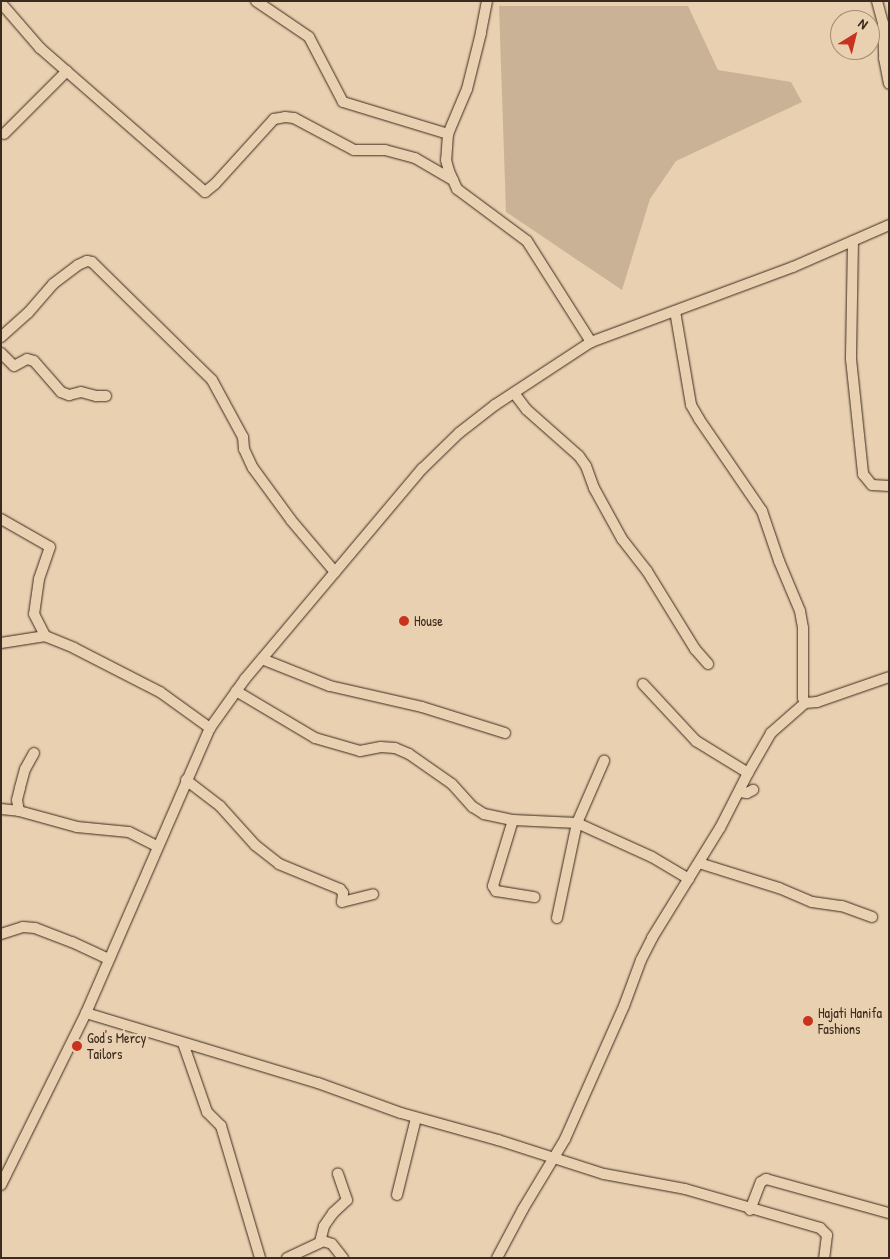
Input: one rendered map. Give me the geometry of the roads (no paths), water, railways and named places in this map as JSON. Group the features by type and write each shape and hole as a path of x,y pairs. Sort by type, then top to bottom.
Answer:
{"street":[{"path":"256,1 309,37 342,102 448,134"},
{"path":"487,1 482,33 467,89 448,134 446,160 457,189 477,206 527,241 590,342"},
{"path":"877,1 882,18 884,58 889,84"},
{"path":"1,3 40,48 205,192 215,184 274,119 285,117 294,118 354,150 385,150 415,158 453,180"},
{"path":"882,18 889,10"},
{"path":"4,134 67,71"},
{"path":"1,1185 86,1014 108,959 210,728 262,659 422,469 459,433 590,342 793,267 889,225"},
{"path":"853,241 851,360 863,474 872,485 889,486"},
{"path":"1,337 28,314 53,284 78,265 87,261 92,262 212,380 243,437 244,449 253,468 291,520 334,572"},
{"path":"675,311 691,405 762,511 779,561 800,612 803,628 803,698 806,704"},
{"path":"1,353 14,366 27,359 34,361 61,392 69,395 80,392 96,396 106,396"},
{"path":"514,393 527,410 579,456 586,466 594,488 622,539 646,571 695,650 708,664"},
{"path":"1,519 50,547 39,579 34,614 45,636"},
{"path":"1,643 45,636 74,648 160,692 210,728"},
{"path":"262,659 330,686 422,707 505,733"},
{"path":"497,1258 565,1140 614,1029 641,960 670,907 699,863 740,792 748,773 771,733 806,704 889,677"},
{"path":"643,684 696,741 748,773"},
{"path":"236,692 315,738 360,751 381,747 395,748 409,754 452,784 473,807 484,814 513,820 577,823 652,856 689,879"},
{"path":"19,811 17,800 20,788 25,770 34,753"},
{"path":"557,918 577,823 604,761"},
{"path":"186,780 220,806 255,845 279,864 340,889 343,893 342,902 373,894"},
{"path":"740,792 747,793 753,790"},
{"path":"1,808 78,827 129,832 157,846"},
{"path":"513,820 493,886 496,891 535,897"},
{"path":"699,863 779,888 812,902 842,906 872,917"},
{"path":"1,934 23,927 35,928 72,942 108,959"},
{"path":"86,1014 356,1095 416,1118 451,1126 604,1174 686,1190 824,1231 827,1235 824,1258"},
{"path":"183,1043 207,1112 221,1126 260,1258"},
{"path":"398,1195 416,1118"},
{"path":"320,1242 324,1226 333,1213 346,1200 338,1174"},
{"path":"750,1210 761,1182 766,1179 889,1213"},
{"path":"287,1258 322,1241 332,1244 343,1258"}],"place":[{"name":"House","path":"404,621"},
{"name":"Hajati Hanifa Fashions","path":"808,1021"},
{"name":"God's Mercy Tailors","path":"77,1046"}]}
